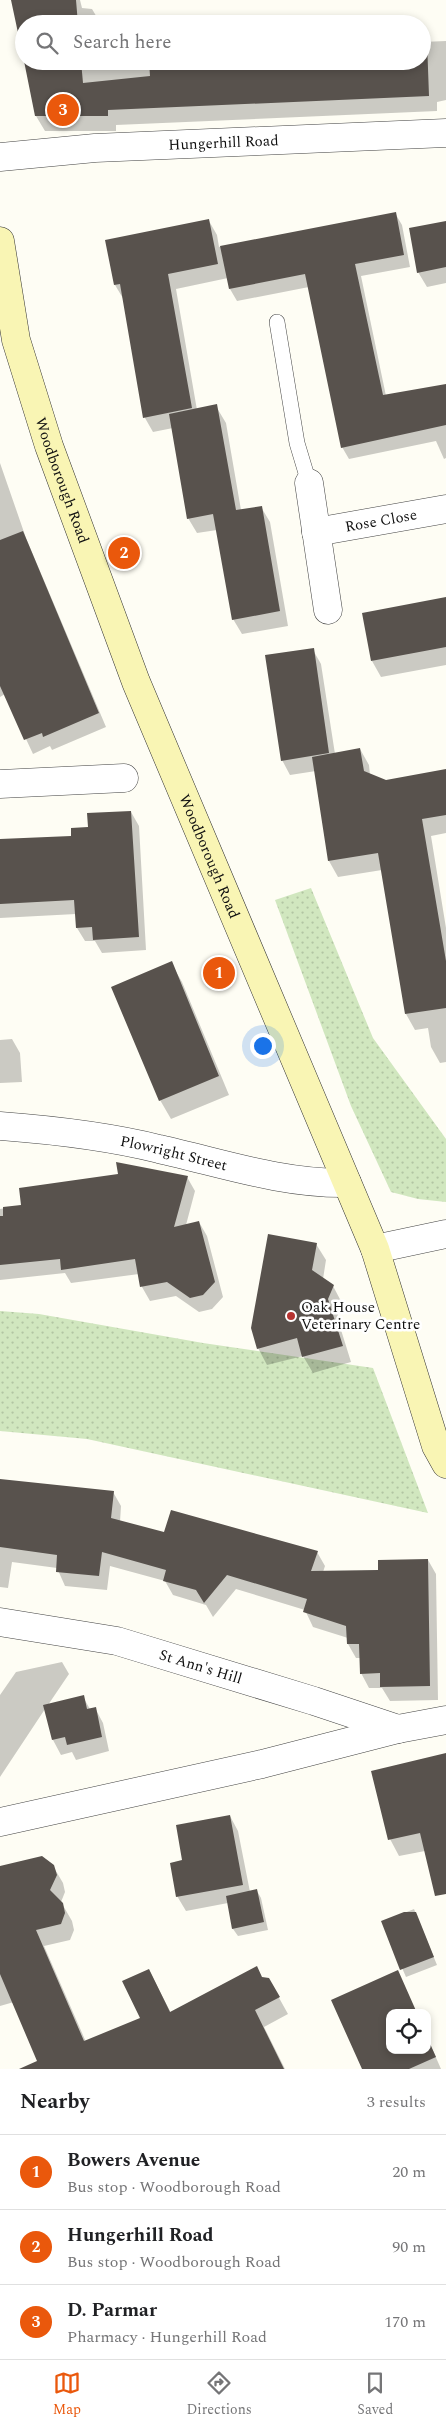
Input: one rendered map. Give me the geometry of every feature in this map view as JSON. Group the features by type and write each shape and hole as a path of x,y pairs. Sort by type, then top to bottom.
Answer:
{"main road":[{"name":"Woodborough Road","path":"0,241 16,340 48,446 136,682 375,1249 436,1446 446,1464"}],"street":[{"name":"Hungerhill Road","path":"0,157 95,148 446,133"},
{"path":"309,483 328,610"},
{"name":"Rose Close","path":"316,532 446,509"},
{"path":"0,784 124,778"},
{"name":"Plowright Street","path":"0,1126 104,1138 157,1148 273,1177 314,1183 347,1183"},
{"path":"375,1249 446,1234"},
{"name":"St Ann's Hill","path":"0,1622 117,1641 314,1701 398,1729"},
{"name":"St Ann's Hill","path":"0,1822 262,1764 398,1729 446,1720"}],"lane":[{"path":"277,322 297,443 309,483"}],"green space":[{"path":"311,888 373,1038 446,1139 446,1202 418,1199 391,1192 351,1106 275,900"},
{"path":"0,1311 39,1314 203,1343 373,1368 428,1513 87,1439 0,1431"}],"building":[{"path":"11,0 76,0 77,15 15,15 15,19"},
{"path":"26,70 82,70 83,83 150,76 150,70 428,70 429,96 108,110 108,116 35,116"},
{"path":"396,212 404,255 355,264 383,395 446,384 446,425 341,448 305,274 229,289 220,246"},
{"path":"209,219 218,264 168,274 192,408 143,418 120,284 114,285 105,240"},
{"path":"446,221 446,267 417,273 409,228"},
{"path":"217,404 236,510 262,506 280,611 232,620 213,514 187,519 169,414"},
{"path":"23,531 99,713 43,737 42,733 24,740 0,686 0,540"},
{"path":"446,597 446,647 371,661 362,613"},
{"path":"314,648 329,753 281,761 265,655"},
{"path":"360,748 364,771 386,780 446,769 446,815 422,819 446,961 446,1008 405,1014 378,853 328,861 312,757"},
{"path":"131,811 139,937 93,940 92,927 76,928 74,900 0,904 0,839 71,836 71,828 88,827 87,813"},
{"path":"172,961 219,1076 159,1101 111,987"},
{"path":"116,1162 188,1176 174,1227 199,1221 215,1282 203,1295 190,1298 167,1282 140,1287 135,1259 61,1270 60,1259 0,1265 0,1216 3,1216 3,1207 21,1205 19,1188 118,1174"},
{"name":"Oak House Veterinary Centre","path":"268,1234 317,1243 312,1270 334,1285 328,1299 343,1346 302,1357 297,1338 257,1349 251,1328"},
{"path":"0,1479 114,1491 111,1518 164,1532 171,1510 318,1551 311,1571 378,1570 378,1560 428,1559 430,1686 380,1687 380,1673 360,1674 359,1644 347,1644 346,1626 303,1612 307,1599 227,1575 204,1603 196,1590 163,1581 166,1570 102,1552 99,1576 56,1572 57,1555 0,1547"},
{"path":"84,1695 87,1709 96,1707 102,1737 67,1745 65,1737 52,1740 43,1705"},
{"path":"446,1753 446,1894 435,1896 420,1833 388,1840 371,1771"},
{"path":"230,1815 243,1885 176,1897 170,1863 182,1860 176,1825"},
{"path":"42,1856 54,1865 57,1875 50,1890 63,1903 65,1913 61,1924 36,1930 84,2041 140,2018 122,1981 149,1969 170,2012 257,1966 262,1977 269,1978 280,1997 255,2010 284,2069 19,2069 37,2061 0,1974 0,1866"},
{"path":"257,1889 264,1922 232,1929 226,1896"},
{"path":"404,1912 416,1912 434,1957 400,1970 381,1921"},
{"path":"398,1970 415,2009 386,2009 386,2054 431,2054 431,2046 436,2057 409,2069 362,2069 331,2000"}],"place":[{"name":"D. Parmar","path":"63,110"},
{"name":"Hungerhill Road","path":"124,553"},
{"name":"Bowers Avenue","path":"219,973"},
{"name":"Oak House Veterinary Centre","path":"291,1316"}]}
